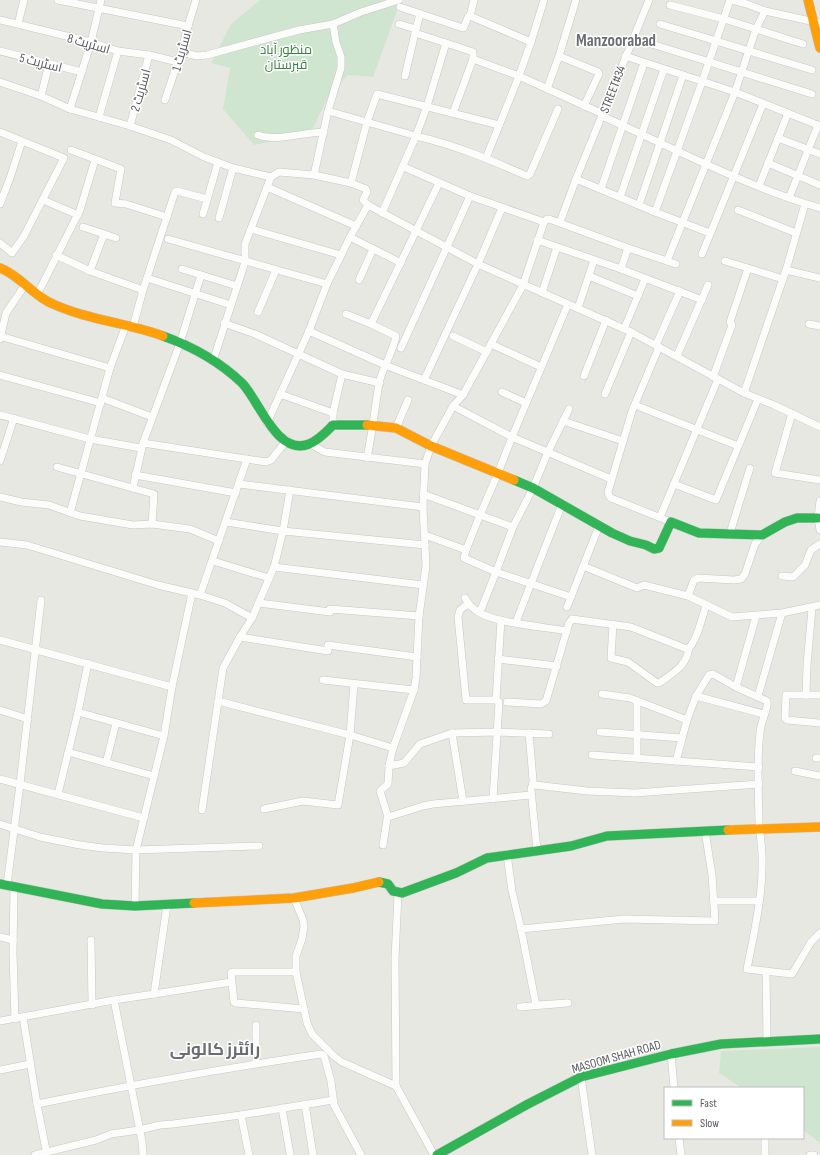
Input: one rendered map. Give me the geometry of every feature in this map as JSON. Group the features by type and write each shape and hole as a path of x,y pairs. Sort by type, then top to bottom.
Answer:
{"street":[{"path":"18,24 24,0"},
{"path":"58,0 188,26"},
{"path":"70,108 91,42 101,0"},
{"name":"اسٹریٹ 1","path":"165,100 196,0"},
{"path":"181,52 201,57 299,30 333,24 361,12 400,3 420,14 462,28 470,16 474,0"},
{"path":"486,158 519,76 544,0"},
{"path":"547,89 576,0"},
{"name":"STREET#34","path":"560,222 625,56 649,0"},
{"path":"655,212 717,41 730,0 747,4 765,11 816,22"},
{"path":"808,0 816,22 820,48"},
{"path":"670,5 724,19 803,44"},
{"path":"667,261 734,92 756,29 765,11"},
{"path":"405,76 420,14"},
{"path":"470,16 531,42"},
{"name":"اسٹریٹ 8","path":"0,20 91,42 118,51 149,55 178,62"},
{"path":"314,175 328,111 340,68 341,57 336,42 333,24"},
{"path":"399,24 473,52 473,59 454,113"},
{"path":"660,24 812,70"},
{"path":"642,41 812,94"},
{"path":"382,213 404,167 416,136 427,106 446,43"},
{"name":"اسٹریٹ 5","path":"0,51 82,72"},
{"path":"99,117 118,51"},
{"name":"اسٹریٹ 2","path":"130,126 149,55"},
{"path":"559,56 598,72 599,74 584,106"},
{"path":"625,56 734,92 819,126 808,149 789,198"},
{"path":"473,59 519,76 733,176 805,204 820,208"},
{"path":"601,189 624,126 644,63"},
{"path":"41,96 49,64"},
{"path":"620,197 664,69"},
{"path":"639,205 683,75"},
{"path":"0,82 70,108 171,140 204,157 233,168 271,177"},
{"path":"351,184 367,122 377,94 499,125"},
{"path":"702,254 763,104"},
{"path":"328,111 443,143 486,158 529,176 558,108"},
{"path":"759,186 788,113"},
{"path":"0,132 64,158 24,236 12,253 0,244"},
{"path":"258,135 269,138 324,132"},
{"path":"778,138 820,154"},
{"path":"0,204 22,141"},
{"path":"71,150 121,169 115,203 126,204 167,217"},
{"path":"37,295 56,255 78,215 95,160"},
{"path":"203,214 218,162"},
{"path":"768,164 820,185"},
{"path":"404,167 470,196 544,222"},
{"path":"219,218 233,168"},
{"path":"213,361 224,323 245,262 245,244 271,177 279,172 314,175 366,189 367,192 363,200 368,205 478,264 523,285 606,320 658,346 744,393 820,426"},
{"path":"576,179 710,233"},
{"path":"371,324 439,183"},
{"path":"267,187 356,226"},
{"path":"70,513 110,368 143,290 176,191 207,199"},
{"path":"401,348 470,196"},
{"path":"43,200 78,215"},
{"path":"744,393 786,270 805,204"},
{"path":"267,423 309,331 327,284 350,237 368,205"},
{"path":"424,380 478,264 502,208"},
{"path":"738,210 796,233"},
{"path":"383,845 388,817 380,792 388,784 389,766 393,748 414,690 416,678 419,616 426,566 423,494 425,464 431,446 453,406 463,395 523,285 544,222 549,219 560,222 628,248 676,264"},
{"path":"83,227 116,238"},
{"path":"251,228 341,255"},
{"path":"90,271 104,234"},
{"path":"350,237 401,263"},
{"path":"168,240 327,284"},
{"path":"537,240 621,269 702,300"},
{"path":"542,293 557,247"},
{"path":"621,269 628,248"},
{"path":"359,280 373,249"},
{"path":"56,255 90,271 143,290"},
{"path":"578,308 594,260"},
{"path":"725,261 783,279"},
{"path":"0,268 12,273 37,295 52,304 81,314 129,326 187,345 213,361 244,385 267,423 276,432 293,444 304,446 312,445 325,452 425,464"},
{"path":"660,516 697,430 716,378 732,325 730,322 748,268"},
{"path":"182,269 237,286"},
{"path":"258,312 276,270"},
{"path":"786,270 820,278"},
{"path":"133,488 142,446 180,343 201,275"},
{"path":"589,276 638,296"},
{"path":"147,278 231,305"},
{"path":"624,329 645,279"},
{"path":"676,356 708,284"},
{"path":"25,285 6,313 0,337 110,368"},
{"path":"680,291 635,405 611,479 608,492 609,496 700,534 730,533 762,535"},
{"path":"568,304 464,556 465,560 496,572 570,597"},
{"path":"346,314 396,336 380,383 374,425 367,458"},
{"path":"584,376 606,320"},
{"path":"224,323 255,334 342,374 380,383"},
{"path":"808,324 820,326"},
{"path":"309,331 385,365 463,395"},
{"path":"605,394 631,332"},
{"path":"452,336 487,352"},
{"path":"491,344 541,368"},
{"path":"333,425 333,413 342,374"},
{"path":"0,376 102,400 152,417"},
{"path":"502,392 526,403"},
{"path":"280,394 333,413"},
{"path":"674,484 716,500 758,399"},
{"path":"396,428 408,400"},
{"path":"635,405 738,446"},
{"path":"453,406 512,437 611,479"},
{"path":"480,612 513,527 533,488 548,452 569,409"},
{"path":"0,414 90,439 269,462 287,440"},
{"path":"792,414 775,473 820,480"},
{"path":"0,461 14,418"},
{"path":"563,421 623,440"},
{"path":"312,445 333,425 374,425 396,428 431,446 533,488 599,526 630,541 646,544 654,549 659,548 671,522"},
{"path":"200,595 220,541 247,459"},
{"path":"57,467 154,494 152,524"},
{"path":"730,533 750,468"},
{"path":"136,475 236,493"},
{"path":"239,484 423,507"},
{"path":"202,810 223,668 240,636 252,618 270,578 283,531 290,490"},
{"path":"423,494 513,527"},
{"path":"0,498 49,505 80,516 127,524 152,524 190,529 220,541"},
{"path":"820,501 818,518 820,530"},
{"path":"516,622 562,504"},
{"path":"688,596 694,580 698,578 741,579 745,574 755,544 762,535 785,522 797,518 818,518"},
{"path":"226,522 283,531 425,545"},
{"path":"567,607 599,526"},
{"path":"425,535 466,550"},
{"path":"0,542 27,545 158,585 200,595 224,603 252,618"},
{"path":"782,576 793,577 804,565 811,550 820,544"},
{"path":"213,561 270,578"},
{"path":"583,566 637,588 644,585 688,596 732,617 782,613 812,608 820,605"},
{"path":"274,567 423,585"},
{"path":"135,906 136,850 164,736 172,687 192,593"},
{"path":"15,1018 13,940 7,885 41,600"},
{"path":"496,700 466,700 458,617 460,610 467,601 478,613 501,620 567,631"},
{"path":"259,603 330,612 330,609 419,616"},
{"path":"613,624 611,658 628,662 659,683 682,666 686,661 689,648 698,631 706,605"},
{"path":"806,695 812,608"},
{"path":"758,696 782,613"},
{"path":"736,687 756,616"},
{"path":"507,702 544,704 546,702 569,623 572,619 632,627 684,648 689,648"},
{"path":"493,799 499,702 496,700 501,620"},
{"path":"240,636 328,651 328,645 417,657"},
{"path":"0,640 35,648 172,687"},
{"path":"498,659 557,666"},
{"path":"58,794 88,663"},
{"path":"676,761 687,720 696,696 711,674 736,687 767,700 768,703 760,726 758,747 759,828 762,841 763,861 759,901 747,969 792,974 810,942 820,933"},
{"path":"323,680 414,690"},
{"path":"264,809 303,801 338,805 350,735 354,684"},
{"path":"602,694 630,698 637,702 687,720"},
{"path":"820,695 786,695 785,718 787,720 820,723"},
{"path":"696,696 764,714"},
{"path":"218,701 350,735 393,748"},
{"path":"637,702 637,758"},
{"path":"0,710 28,719"},
{"path":"78,712 164,736"},
{"path":"106,763 116,723"},
{"path":"389,766 404,763 420,744 452,733 497,732 548,734"},
{"path":"600,732 682,738"},
{"path":"452,733 463,801"},
{"path":"529,733 533,783 531,787 531,796 537,850"},
{"path":"68,752 154,776"},
{"path":"592,755 759,767"},
{"path":"795,771 820,776"},
{"path":"0,779 144,818"},
{"path":"533,783 535,785 587,791 635,793 759,784"},
{"path":"388,817 423,806 463,801 531,796"},
{"path":"0,824 40,837 80,845 136,850 259,846"},
{"path":"7,885 102,904 135,906 294,898 354,888 379,882 388,884 393,891 398,893 406,892 430,883 487,858 571,846 607,836 759,828 820,827"},
{"path":"520,929 624,919 715,921 712,875 705,832"},
{"path":"507,854 512,891 536,1005 568,1003 520,1007"},
{"path":"398,893 395,959 396,1086 435,1155"},
{"path":"294,898 304,926 302,939 296,956 296,972 307,1023 312,1034 342,1062 396,1086"},
{"path":"714,901 759,901"},
{"path":"154,994 167,905"},
{"path":"0,937 13,940"},
{"path":"91,940 92,1005"},
{"path":"766,971 766,1041"},
{"path":"296,972 232,972 231,982 235,1003 304,1008"},
{"path":"0,1021 114,1000 231,982"},
{"path":"114,1000 140,1130 143,1155"},
{"path":"23,1017 36,1104 46,1154"},
{"path":"256,1025 256,1064"},
{"name":"MASOOM SHAH ROAD","path":"435,1155 528,1104 582,1077 671,1054 721,1044 820,1039"},
{"path":"671,1054 674,1087"},
{"path":"36,1104 131,1085 256,1064 323,1055 331,1081 334,1105 361,1155"},
{"path":"0,1070 30,1064"},
{"path":"582,1077 592,1155"},
{"path":"35,1155 46,1154 96,1140 111,1134 140,1130 160,1125 241,1115 333,1100"},
{"path":"305,1104 313,1155"},
{"path":"282,1108 290,1154"},
{"path":"241,1115 249,1155"},
{"path":"679,1139 681,1155"},
{"path":"765,1139 765,1155"}],"green space":[{"name":"منظور آباد قبرستان","path":"260,0 401,0 373,77 348,75 330,93 310,134 254,145 223,109 230,68 211,63 231,24"},
{"path":"820,1047 820,1143 804,1131 804,1087 740,1087 719,1073 721,1051"}],"traffic: fast":[{"path":"163,336 205,355 233,375 242,383 278,435 287,442 298,446 309,444 319,438 333,425 367,425"},
{"path":"514,480 533,488 612,533 654,549 659,548 671,522 699,533 762,535 785,522 797,518 818,518"},
{"path":"379,882 388,884 393,891 402,893 456,873 487,858 571,846 607,836 728,830"},
{"path":"0,884 102,904 135,906 194,903"},
{"path":"437,1155 528,1104 581,1077 671,1054 721,1044 820,1039"}],"traffic: slow":[{"path":"808,0 820,48"},
{"path":"0,268 14,276 39,296 53,304 80,314 163,336"},
{"path":"367,425 396,428 431,446 514,480"},
{"path":"728,830 820,827"},
{"path":"194,903 294,898 379,882"}],"district":[{"name":"Manzoorabad","path":"616,40"},
{"name":"رائٹرز کالونی","path":"215,1049"}]}
